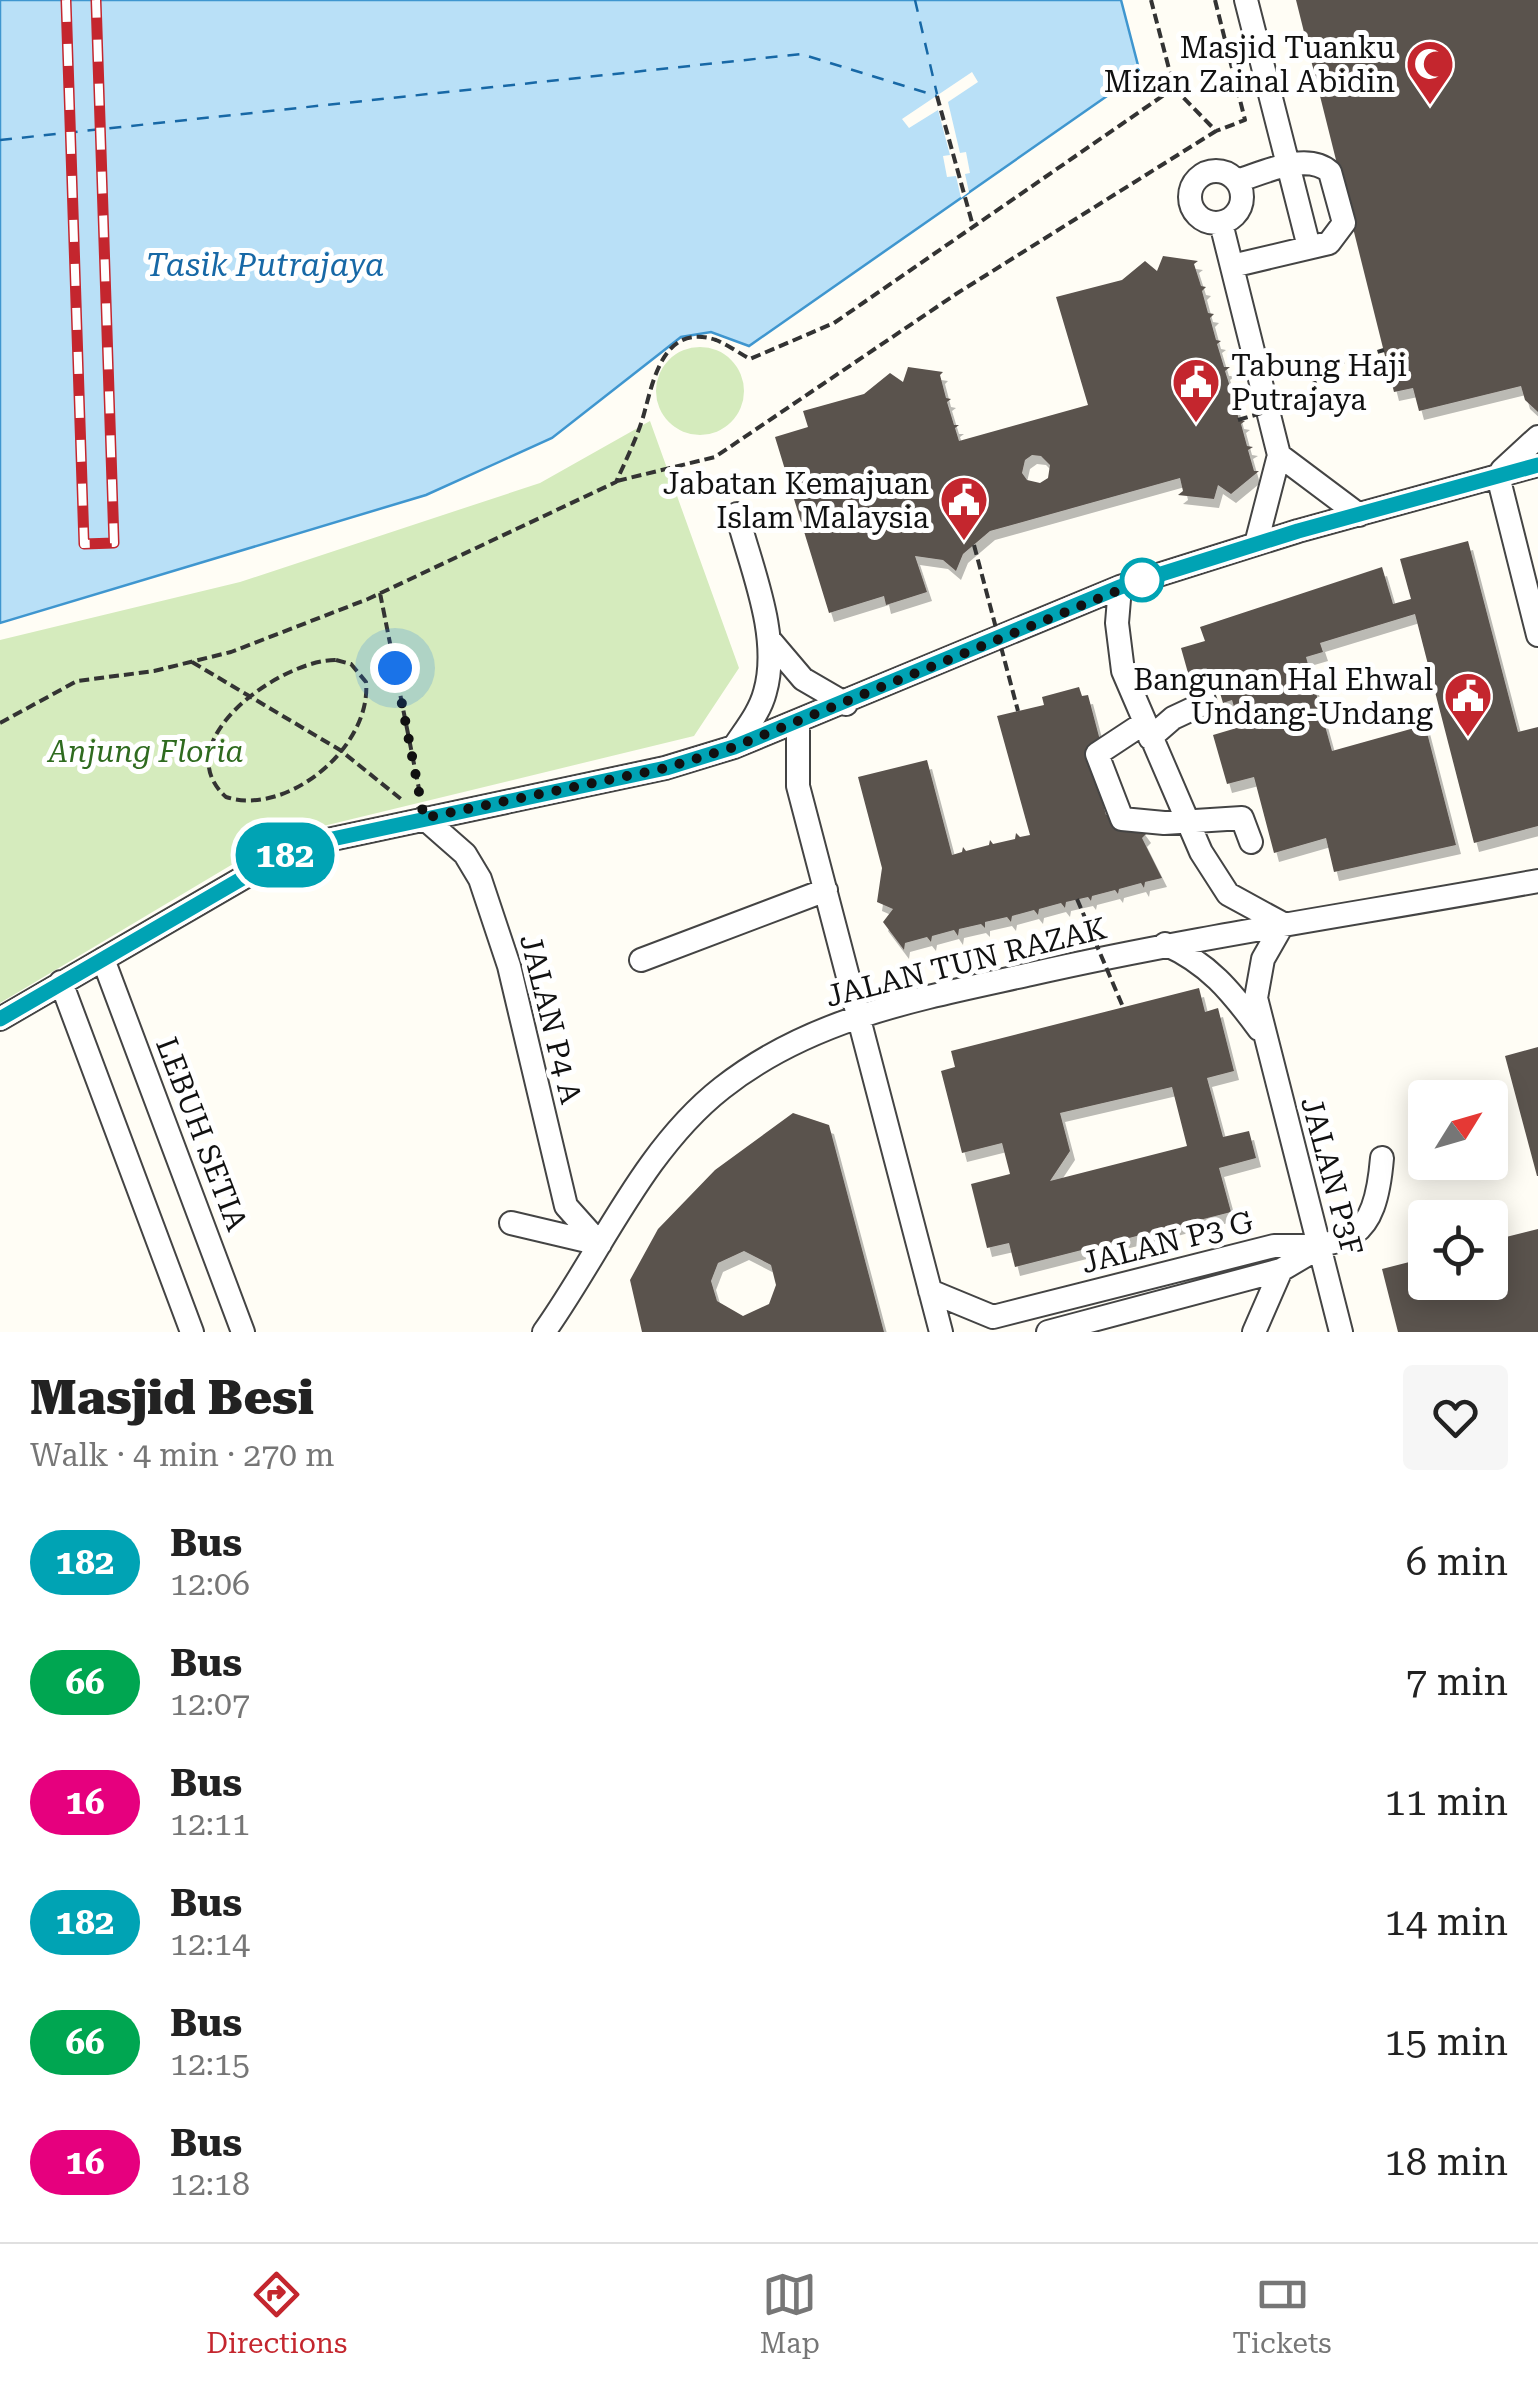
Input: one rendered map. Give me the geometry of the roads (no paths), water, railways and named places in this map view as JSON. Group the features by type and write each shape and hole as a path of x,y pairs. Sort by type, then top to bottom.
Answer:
{"street":[{"path":"1246,0 1308,247"},
{"path":"1232,266 1337,238 1344,216 1325,167 1312,163 1288,166 1236,181"},
{"path":"1206,172 1228,174 1236,181 1242,201 1239,212 1221,224 1200,218 1190,199 1192,188 1206,172"},
{"path":"1221,224 1279,454 1256,544"},
{"path":"1494,477 1538,437"},
{"path":"1279,454 1359,515"},
{"path":"0,1019 279,857 323,841 666,768 734,747 846,704 1120,587 1256,544 1538,465"},
{"path":"1494,477 1538,635"},
{"path":"734,747 766,691 769,639 738,514"},
{"path":"1120,587 1117,623 1123,672 1186,822 1228,894 1284,924"},
{"path":"769,639 803,679 846,704"},
{"path":"1200,688 1205,703 1098,754 1122,819 1186,822 1242,818 1251,842"},
{"path":"798,722 798,786 941,1332"},
{"name":"JALAN P4 A","path":"424,818 466,854 480,880 510,966 566,1206 600,1244"},
{"name":"JALAN TUN RAZAK","path":"544,1332 663,1151 720,1089 783,1048 860,1015 1165,944 1538,881"},
{"path":"641,960 826,890"},
{"name":"JALAN P3F","path":"1284,924 1256,981 1264,1036 1341,1332"},
{"name":"JALAN P3F","path":"1165,944 1197,958 1216,974 1264,1036"},
{"name":"LEBUH SETIA","path":"103,959 243,1332"},
{"path":"61,982 192,1332"},
{"path":"1320,1247 1349,1240 1362,1227 1380,1183 1382,1158"},
{"path":"510,1223 600,1244"},
{"name":"JALAN P3 G","path":"930,1291 993,1316 1274,1246 1320,1247"},
{"name":"JALAN P3 G","path":"1048,1332 1098,1326 1280,1270 1320,1247"},
{"path":"1254,1332 1280,1270"}],"water":[{"name":"Tasik Putrajaya","path":"0,0 1121,0 1140,73 749,346 711,332 681,337 552,438 426,495 0,623"}],"railway":[{"path":"66,0 84,544 114,543 96,0"}],"place":[{"name":"Masjid Tuanku Mizan Zainal Abidin","path":"1430,106"},
{"name":"Tabung Haji Putrajaya","path":"1196,424"},
{"name":"Jabatan Kemajuan Islam Malaysia","path":"964,542"},
{"name":"Bangunan Hal Ehwal Undang-Undang","path":"1468,738"}],"park label":[{"name":"Anjung Floria","path":"146,751"}]}
